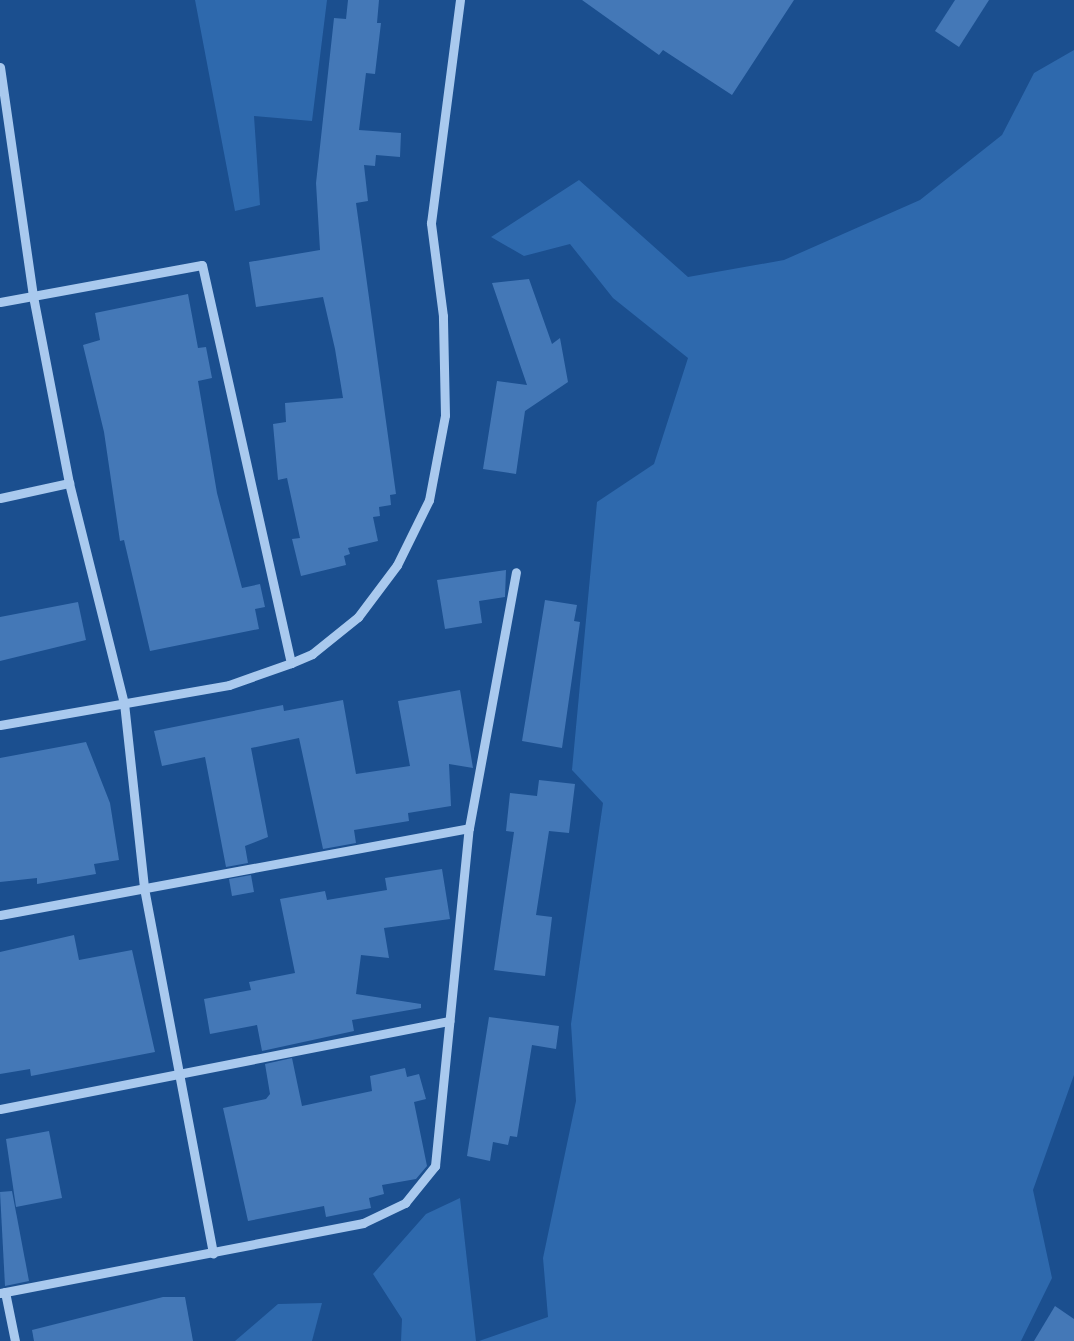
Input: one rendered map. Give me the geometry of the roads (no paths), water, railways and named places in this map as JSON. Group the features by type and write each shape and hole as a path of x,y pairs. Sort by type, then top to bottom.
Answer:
{"street":[{"path":"0,725 229,685 312,654 358,617 397,565 429,500 445,415 443,316 431,223 460,0"},
{"path":"0,71 33,296 69,483 124,702 144,888 213,1254"},
{"path":"0,302 202,265 291,662"},
{"path":"0,498 69,483"},
{"path":"15,1341 3,1292 213,1254 362,1223 405,1204 435,1166 469,828 516,572"},
{"path":"0,915 469,828"},
{"path":"0,1109 449,1021"}]}
